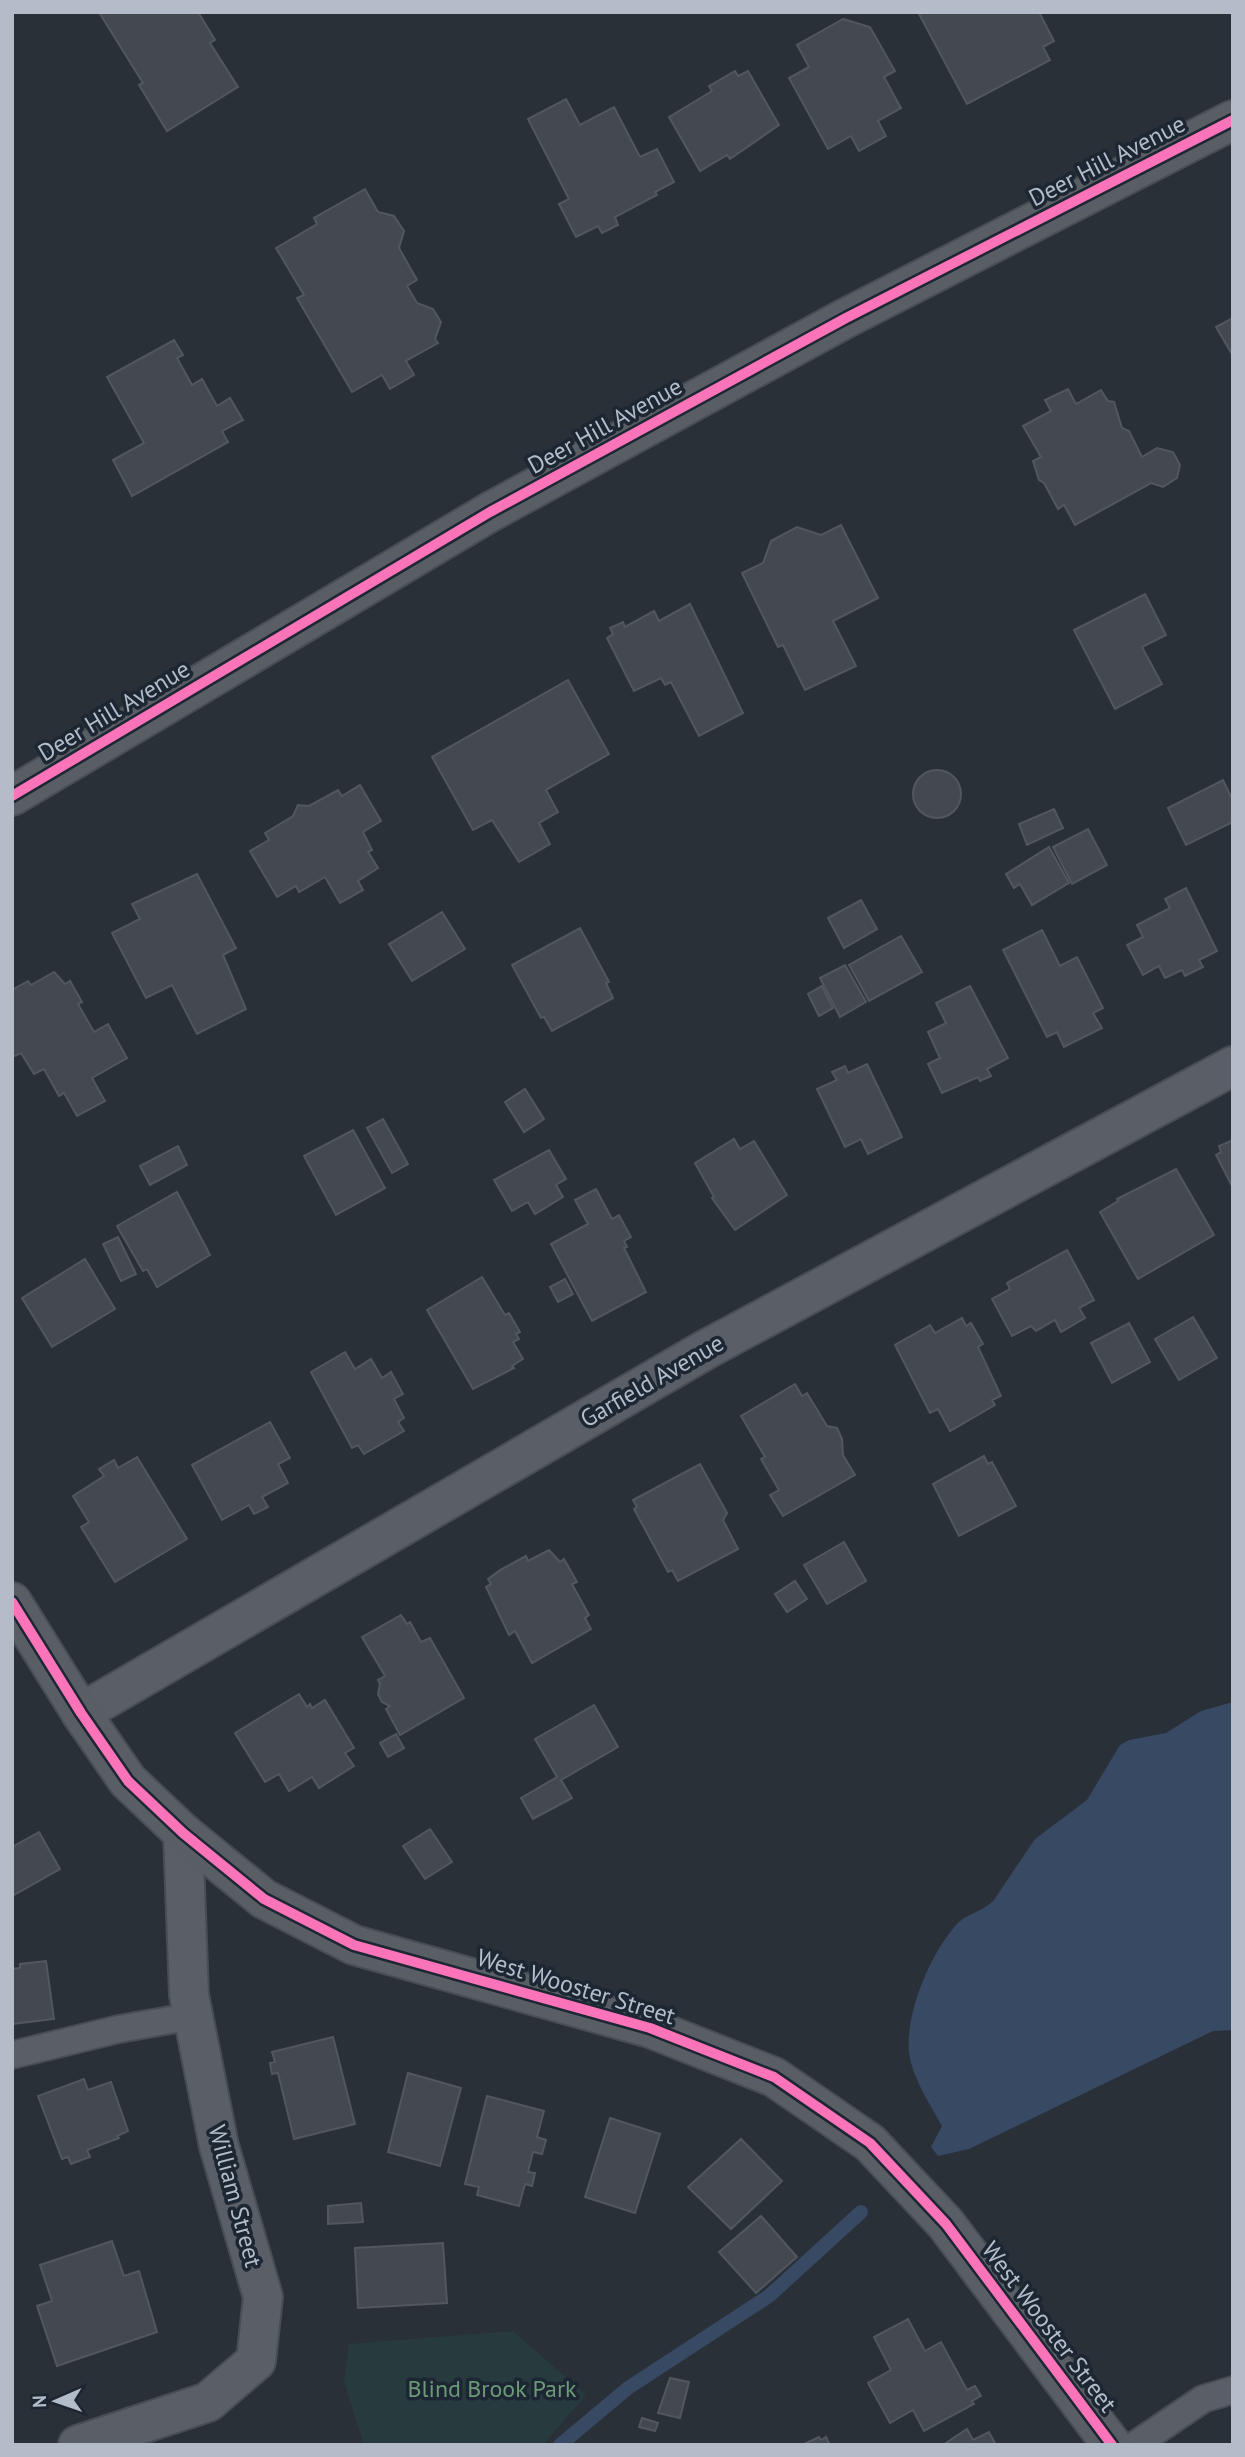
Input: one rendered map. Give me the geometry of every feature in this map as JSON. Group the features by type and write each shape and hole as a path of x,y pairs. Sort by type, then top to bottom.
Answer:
{"street":[{"name":"Deer Hill Avenue","path":"12,796 490,512 846,318 1233,120"},
{"name":"Garfield Avenue","path":"81,1713 705,1350 1233,1066"},
{"name":"West Wooster Street","path":"12,1602 81,1713 128,1781 183,1833 264,1899 354,1945 650,2028 774,2077 870,2143 946,2224 1112,2445"},
{"name":"William Street","path":"78,2445 208,2402 256,2361 263,2297 219,2146 189,1995 183,1833"}],"lane":[{"path":"12,2056 119,2029 194,2016"},
{"path":"1135,2445 1203,2399 1233,2390"}],"green space":[{"name":"Blind Brook Park","path":"513,2331 586,2395 543,2445 364,2445 344,2382 349,2344"}],"water":[{"path":"1233,1702 1233,2030 1213,2031 969,2149 938,2156 931,2147 942,2126 917,2079 909,2047 914,2009 937,1951 958,1923 994,1900 1035,1839 1087,1800 1120,1745 1129,1740 1166,1733 1201,1711"}],"building":[{"path":"198,12 215,40 210,43 238,87 167,131 139,85 143,83 100,14"},
{"path":"1039,12 1054,41 1043,47 1050,60 967,104 919,14"},
{"path":"843,19 870,27 895,71 884,77 901,108 878,121 886,136 859,151 851,136 828,149 789,78 809,67 797,45"},
{"path":"735,71 738,76 748,71 779,125 730,159 727,155 700,171 669,117 712,91 709,86"},
{"path":"566,99 580,125 614,107 640,157 657,149 674,182 655,192 657,195 615,217 618,225 602,233 598,226 576,237 559,204 569,199 528,119"},
{"path":"365,189 378,212 394,216 404,231 399,248 417,280 407,286 417,303 433,309 441,322 435,339 438,343 406,361 414,375 390,389 382,375 352,392 297,298 304,295 276,248 317,224 314,218"},
{"path":"1233,318 1233,356 1216,327"},
{"path":"174,340 183,355 177,358 192,385 202,379 217,406 230,398 243,420 222,431 228,442 132,496 113,460 144,443 107,377"},
{"path":"1068,389 1076,404 1101,390 1108,401 1114,402 1122,428 1129,431 1142,457 1157,448 1173,452 1180,465 1177,478 1163,487 1151,483 1075,525 1064,505 1058,509 1044,483 1039,480 1033,461 1041,457 1023,426 1051,411 1045,400"},
{"path":"841,525 878,598 833,621 856,666 805,690 783,645 778,647 742,573 763,563 771,541 797,527 821,535"},
{"path":"1145,594 1166,635 1142,647 1162,684 1115,709 1074,630"},
{"path":"690,604 743,713 699,736 671,682 665,685 661,678 634,691 607,638 613,634 610,628 623,622 625,627 654,611 659,621"},
{"path":"568,680 609,754 546,790 558,812 539,823 550,844 519,862 492,820 473,830 432,757"},
{"path":"937,770 946,771 954,777 960,785 960,803 954,811 946,817 937,818 928,817 920,811 914,803 913,794 914,785 920,777 928,771"},
{"path":"1223,780 1233,801 1233,822 1186,845 1168,808"},
{"path":"360,785 381,821 363,832 372,850 368,852 378,868 358,881 363,890 340,903 325,877 299,892 296,886 277,897 250,851 269,840 265,833 293,816 298,805 309,806 338,790 342,796"},
{"path":"1054,809 1063,828 1027,845 1019,824"},
{"path":"1088,829 1107,865 1072,884 1053,847"},
{"path":"1049,847 1069,883 1032,905 1020,884 1014,888 1006,874"},
{"path":"197,874 236,948 223,955 246,1009 197,1034 172,985 146,998 112,933 140,919 132,904"},
{"path":"1186,888 1217,951 1199,960 1203,967 1185,976 1182,970 1165,978 1159,966 1143,975 1127,945 1143,937 1137,925 1170,908 1165,899"},
{"path":"861,900 877,929 844,948 828,918"},
{"path":"442,912 465,949 412,981 389,944"},
{"path":"580,928 609,982 606,983 613,998 552,1031 544,1017 541,1018 512,965"},
{"path":"1042,930 1060,966 1077,957 1103,1008 1093,1013 1102,1028 1064,1047 1057,1032 1047,1037 1003,950"},
{"path":"901,936 922,972 869,1001 849,965"},
{"path":"845,965 866,1002 840,1017 820,978"},
{"path":"54,972 65,984 70,981 82,1002 78,1004 94,1032 108,1024 127,1058 92,1078 105,1101 77,1116 64,1093 59,1096 44,1069 34,1074 21,1053 12,1057 12,990 28,981 31,985"},
{"path":"822,986 833,1008 819,1016 808,994"},
{"path":"970,986 1008,1058 987,1069 991,1076 980,1081 978,1077 942,1093 928,1064 940,1058 928,1032 946,1023 936,1003"},
{"path":"867,1064 902,1137 868,1154 861,1139 845,1147 817,1089 837,1080 832,1072 845,1066 848,1073"},
{"path":"525,1089 544,1119 524,1132 505,1102"},
{"path":"383,1119 408,1164 392,1173 367,1128"},
{"path":"353,1130 385,1188 336,1215 304,1156"},
{"path":"734,1139 740,1149 754,1141 787,1195 735,1230 712,1198 714,1197 695,1163"},
{"path":"1233,1140 1233,1188 1216,1155 1221,1152 1219,1146"},
{"path":"178,1146 187,1165 150,1185 140,1166"},
{"path":"549,1150 566,1179 556,1185 563,1197 535,1214 528,1202 512,1211 494,1180"},
{"path":"1176,1169 1214,1235 1138,1279 1100,1212 1118,1201 1117,1199"},
{"path":"596,1189 612,1219 619,1215 631,1237 624,1241 627,1247 624,1248 646,1292 592,1321 551,1244 588,1224 575,1200"},
{"path":"177,1192 210,1255 157,1287 147,1269 143,1271 117,1226"},
{"path":"118,1237 136,1274 121,1281 103,1244"},
{"path":"1067,1250 1094,1300 1079,1308 1085,1318 1061,1332 1055,1320 1036,1331 1031,1326 1012,1336 992,1299 1010,1289 1007,1283"},
{"path":"85,1259 115,1309 52,1347 22,1298"},
{"path":"482,1277 505,1315 509,1313 520,1332 516,1334 519,1339 513,1342 523,1359 512,1366 514,1368 473,1389 427,1310"},
{"path":"565,1279 573,1294 558,1302 550,1287"},
{"path":"1193,1317 1217,1358 1179,1380 1155,1339"},
{"path":"962,1318 966,1326 971,1323 983,1344 978,1347 1001,1396 992,1400 995,1405 950,1431 938,1409 930,1413 895,1345 930,1325 935,1333"},
{"path":"1129,1323 1150,1362 1112,1383 1091,1343"},
{"path":"345,1352 355,1369 371,1359 382,1378 391,1372 403,1394 394,1399 404,1418 398,1422 404,1431 364,1454 358,1445 352,1448 311,1372"},
{"path":"795,1384 802,1396 807,1393 827,1426 837,1428 842,1439 843,1455 855,1475 783,1516 770,1495 779,1490 761,1459 765,1457 741,1416"},
{"path":"270,1422 290,1458 278,1464 288,1483 262,1497 268,1507 254,1514 249,1505 222,1520 192,1465"},
{"path":"984,1456 988,1464 992,1462 1016,1506 959,1536 933,1484"},
{"path":"137,1457 187,1539 115,1582 81,1527 89,1522 73,1496 104,1476 99,1469 114,1460 118,1468"},
{"path":"700,1464 727,1513 723,1520 738,1549 678,1581 672,1570 668,1572 634,1509 637,1507 633,1500"},
{"path":"844,1542 866,1581 827,1604 804,1565"},
{"path":"549,1550 560,1562 564,1559 577,1582 572,1584 589,1615 585,1618 591,1629 532,1663 515,1631 509,1635 486,1587 491,1584 488,1579 500,1570 526,1556 528,1561"},
{"path":"795,1581 807,1599 787,1612 775,1594"},
{"path":"401,1615 407,1624 410,1622 421,1642 430,1638 464,1698 400,1735 386,1709 390,1706 382,1702 378,1694 378,1680 385,1676 362,1637"},
{"path":"299,1694 307,1707 310,1704 312,1708 325,1700 354,1748 345,1753 354,1766 319,1788 312,1777 289,1791 279,1774 265,1782 235,1733"},
{"path":"594,1705 618,1747 561,1780 572,1798 533,1819 521,1798 557,1777 535,1739"},
{"path":"396,1734 404,1748 388,1757 380,1743"},
{"path":"430,1829 452,1862 425,1879 403,1846"},
{"path":"39,1832 60,1869 12,1896 12,1847"},
{"path":"46,1961 54,2019 12,2024 12,1969 20,1968 20,1964"},
{"path":"333,2037 355,2124 294,2139 278,2073 272,2074 270,2063 275,2062 272,2052"},
{"path":"408,2073 461,2088 440,2166 388,2152"},
{"path":"84,2079 88,2090 111,2082 128,2131 117,2136 119,2138 87,2150 90,2157 71,2164 68,2157 62,2159 38,2096"},
{"path":"487,2096 544,2111 537,2137 546,2140 542,2154 533,2152 528,2172 535,2173 532,2186 525,2184 519,2206 477,2195 479,2187 465,2184"},
{"path":"610,2118 660,2134 635,2213 585,2197"},
{"path":"741,2139 782,2181 731,2229 688,2187"},
{"path":"361,2203 363,2222 328,2224 328,2206"},
{"path":"761,2216 797,2257 756,2293 719,2252"},
{"path":"112,2241 124,2276 139,2271 157,2332 57,2366 37,2306 52,2301 40,2265"},
{"path":"443,2243 447,2303 358,2308 355,2248"},
{"path":"908,2319 925,2351 941,2342 967,2390 975,2386 981,2396 972,2401 974,2404 924,2431 913,2410 890,2423 868,2383 891,2370 874,2337"},
{"path":"670,2378 689,2382 680,2418 658,2413"},
{"path":"642,2418 658,2423 655,2431 639,2427"},
{"path":"967,2429 973,2440 989,2432 996,2445 943,2445"},
{"path":"819,2437 821,2440 826,2437 830,2445 802,2445"}],"waterway":[{"path":"560,2445 628,2388 769,2296 861,2212"}],"cycle path":[{"path":"12,796 490,512 846,318 1233,120"},
{"path":"12,1602 81,1713 128,1781 183,1833 264,1899 354,1945 650,2028 774,2077 870,2143 946,2224 1112,2445"}]}
